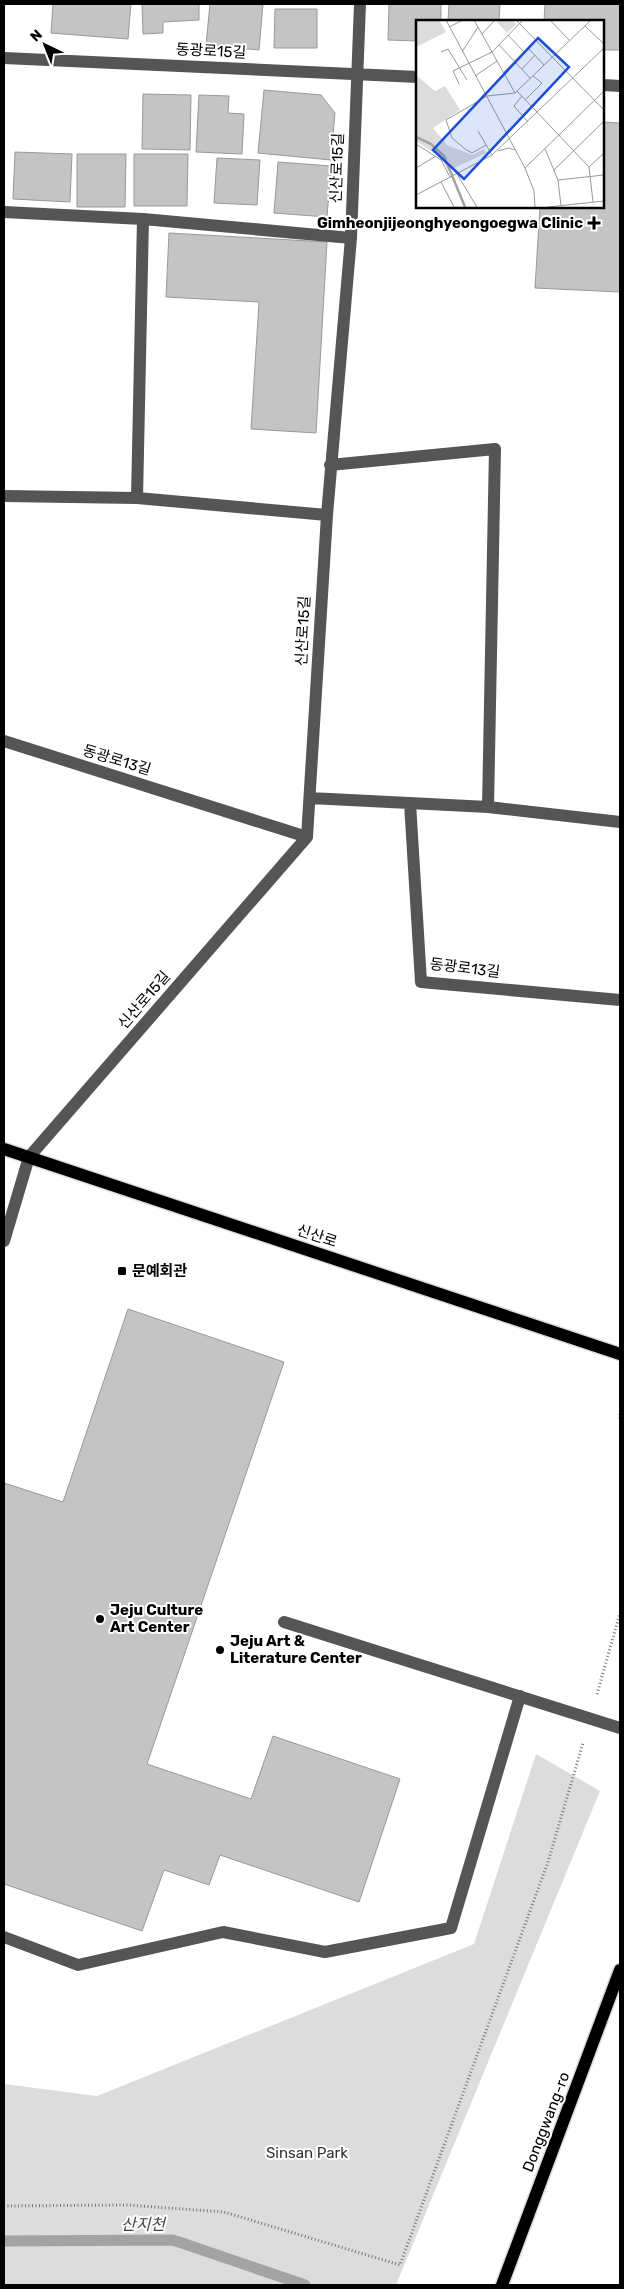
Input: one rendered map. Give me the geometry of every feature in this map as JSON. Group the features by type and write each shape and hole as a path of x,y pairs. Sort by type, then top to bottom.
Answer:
{"main road":[{"name":"신산로","path":"4,1149 620,1354"},
{"name":"Donggwang-ro","path":"502,2285 620,1970"}],"street":[{"name":"신산로15길","path":"29,1157 307,837 330,465 351,238 360,4"},
{"name":"동광로15길","path":"4,58 416,77"},
{"path":"604,85 620,86"},
{"path":"4,212 144,219 351,238"},
{"path":"137,498 144,219"},
{"path":"330,465 495,449 488,807"},
{"path":"4,496 137,498 327,515"},
{"name":"동광로13길","path":"4,742 307,837"},
{"path":"310,798 488,807 620,822"},
{"name":"동광로13길","path":"410,803 422,982 620,1000"},
{"path":"4,1241 29,1157"},
{"path":"284,1622 620,1728"},
{"path":"4,1938 78,1965 223,1932 326,1952 451,1928 520,1696"}],"path":[{"path":"620,1414 620,1420"},
{"path":"4,2206 126,2205 224,2212 400,2265 548,1862 620,1613"}],"green space":[{"name":"Sinsan Park","path":"536,1754 600,1791 396,2285 4,2285 4,2084 97,2096 474,1944"}],"building":[{"path":"53,4 131,4 128,39 51,33"},
{"path":"142,4 199,4 199,20 163,22 163,33 143,34"},
{"path":"210,4 263,4 259,50 206,45"},
{"path":"389,4 441,4 441,20 416,20 416,41 388,40"},
{"path":"449,4 500,4 499,20 448,20"},
{"path":"545,4 620,4 620,50 604,50 604,20 544,20"},
{"path":"275,9 317,9 317,48 274,48"},
{"path":"264,90 321,95 335,113 331,160 258,153"},
{"path":"143,94 191,95 190,150 142,149"},
{"path":"199,95 229,96 228,113 244,114 242,154 196,152"},
{"path":"604,122 620,123 620,292 535,288 540,208 604,208"},
{"path":"15,152 72,154 70,202 13,199"},
{"path":"77,154 126,154 125,207 77,207"},
{"path":"134,154 188,154 187,206 134,206"},
{"path":"217,158 260,160 257,205 214,203"},
{"path":"278,162 331,166 327,217 274,213"},
{"path":"169,233 327,242 316,433 251,429 259,302 166,297"},
{"name":"Jeju Culture Art Center","path":"128,1309 284,1362 147,1764 251,1799 273,1736 400,1779 359,1902 220,1855 209,1885 164,1870 142,1931 4,1884 4,1483 63,1502"}],"waterway":[{"name":"산지천","path":"4,2241 173,2240 305,2285"}],"place":[{"name":"Gimheonjijeonghyeongoegwa Clinic","path":"594,223"},
{"name":"문예회관","path":"122,1271"},
{"name":"Jeju Culture Art Center","path":"100,1619"},
{"name":"Jeju Art & Literature Center","path":"220,1650"}]}
